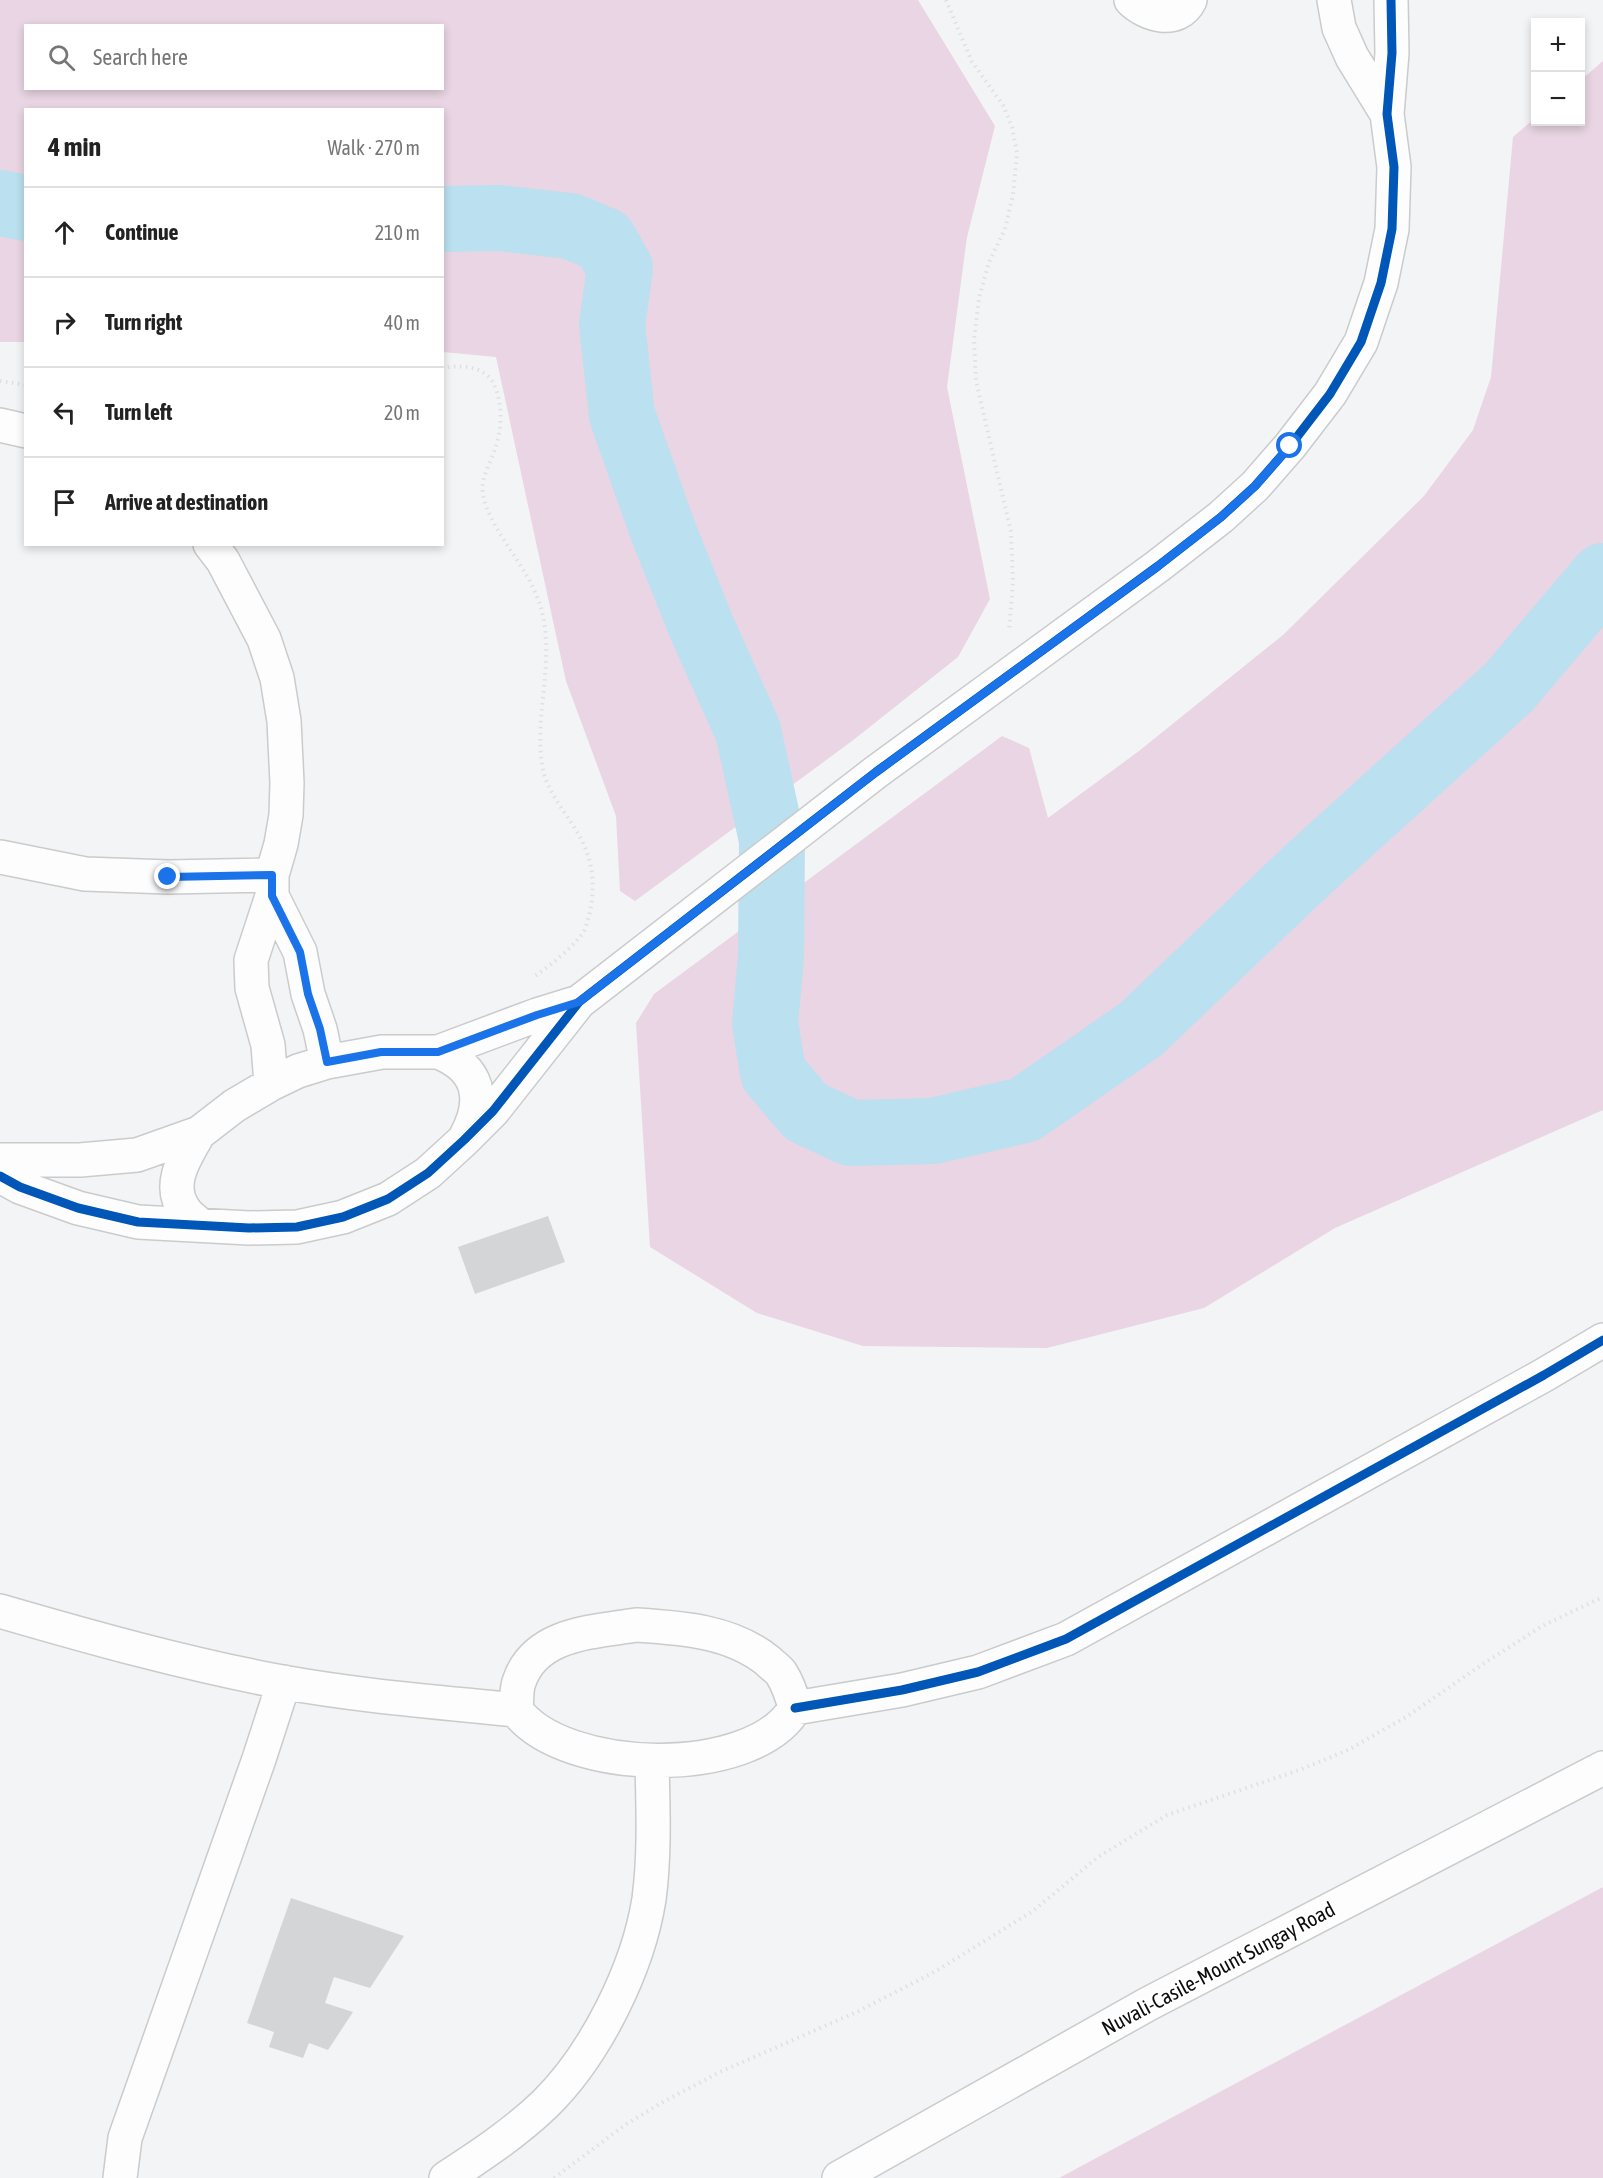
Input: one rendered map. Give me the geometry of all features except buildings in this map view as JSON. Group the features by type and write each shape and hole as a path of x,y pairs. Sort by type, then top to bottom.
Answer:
{"street":[{"path":"1131,0 1140,9 1156,15 1174,14 1188,5 1190,0"},
{"path":"1334,0 1339,28 1352,57 1387,114"},
{"path":"0,1176 20,1187 78,1208 138,1222 249,1228 297,1227 343,1217 388,1199 428,1173 493,1111 579,1002 876,772 1158,566 1221,517 1262,478 1330,394 1361,342 1381,283 1392,229 1394,167 1387,114 1392,53 1391,0"},
{"path":"0,424 24,430"},
{"path":"212,546 223,561 264,639 277,678 284,721 287,783 284,824 272,886 251,960 252,988 268,1045 271,1084"},
{"path":"0,857 86,874 168,877 272,886"},
{"path":"272,886 300,952 308,994 320,1029 327,1062"},
{"path":"0,1160 80,1160 137,1155 199,1133 234,1106 298,1071 327,1062 381,1052 438,1052 579,1002"},
{"path":"438,1052 452,1058 465,1068 473,1081 477,1096 477,1112 464,1140"},
{"path":"199,1133 177,1174 177,1194 186,1212 200,1225"},
{"path":"795,1708 790,1690 781,1672 760,1655 731,1639 679,1628 636,1625 556,1640 534,1656 519,1683 516,1710 525,1722 554,1741 604,1755 652,1762 691,1759 750,1744 780,1728 795,1708 902,1690 978,1672 1066,1639 1544,1375 1603,1340"},
{"path":"0,1611 206,1666 284,1682 516,1710"},
{"path":"120,2178 125,2138 284,1682"},
{"path":"446,2178 512,2131 545,2104 573,2071 602,2029 622,1987 648,1901 653,1850 652,1762"},
{"name":"Nuvali-Casile-Mount Sungay Road","path":"839,2178 1148,2004 1603,1768"}],"path":[{"path":"946,0 972,62 1003,105 1012,127 1017,153 1013,195 1005,229 988,262 981,289 974,340 976,381 1011,532 1013,582 1005,678"},
{"path":"444,368 455,366 479,370 492,381 500,404 500,428 494,452 484,471 483,494 492,519 533,587 542,612 546,640 545,690 540,738 544,772 584,845 592,872 593,899 585,931 564,954 530,979"},
{"path":"0,381 24,385"},
{"path":"554,2178 625,2125 662,2103 720,2072 859,2011 936,1971 1033,1911 1098,1857 1167,1815 1302,1769 1348,1750 1406,1717 1542,1626 1603,1597"}],"shaded area":[{"path":"0,0 918,0 995,126 967,237 947,387 990,599 958,657 852,741 635,901 620,891 616,816 566,681 496,357 444,352 444,108 24,108 24,342 0,342"},
{"path":"1603,61 1603,1110 1335,1228 1204,1308 1047,1348 863,1346 757,1313 650,1247 636,1023 654,994 1002,736 1029,748 1048,818 1139,751 1283,635 1424,496 1473,430 1491,377 1513,137 1531,121 1531,126 1585,126 1585,77"},
{"path":"1603,1887 1603,2178 1059,2178"}],"waterway":[{"path":"0,203 24,208"},
{"path":"444,219 499,218 570,226 604,240 620,268 612,325 622,415 663,531 701,626 748,731 772,840 771,957 765,1023 773,1073 806,1112 851,1133 933,1131 1024,1110 1141,1029 1303,874 1509,687 1603,576"}],"cycle path":[{"path":"0,1176 20,1187 78,1208 138,1222 249,1228 297,1227 343,1217 388,1199 428,1173 493,1111 579,1002 876,772 1158,566 1221,517 1255,486 1290,446 1330,394 1361,342 1381,283 1392,229 1394,167 1387,114 1392,53 1391,0"},
{"path":"795,1708 902,1690 978,1672 1066,1639 1544,1375 1603,1340"}],"route":[{"path":"168,877 272,875 272,896 300,952 308,994 320,1029 327,1062 381,1052 438,1052 579,1002 876,772 1158,566 1221,517 1255,486 1290,446"}]}
